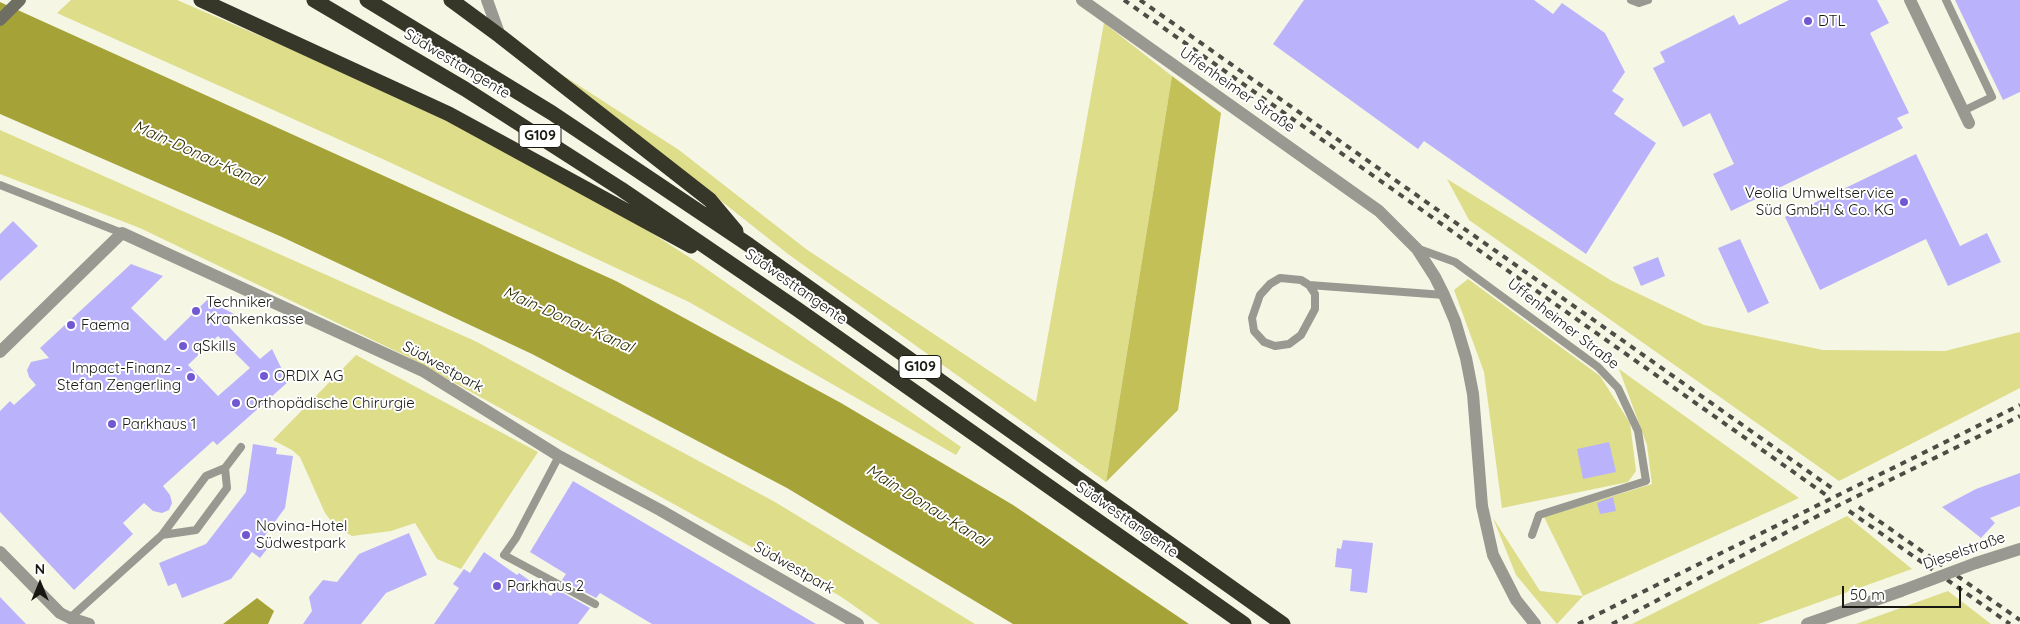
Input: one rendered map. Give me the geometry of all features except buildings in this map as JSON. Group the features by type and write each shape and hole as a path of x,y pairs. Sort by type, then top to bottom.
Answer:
{"highway":[{"path":"202,0 449,114 634,216 759,282"},
{"name":"Südwesttangente","path":"314,0 538,135 759,282 1244,624"},
{"name":"Südwesttangente","path":"366,0 544,108 748,245 1283,624"},
{"path":"451,0 710,200 748,245"}],"street":[{"path":"0,20 20,0"},
{"path":"487,0 500,36"},
{"name":"Uffenheimer Straße","path":"1082,0 1379,211 1417,249 1435,277 1455,321 1473,394 1482,506 1493,555 1516,600 1535,624"},
{"path":"1910,0 1969,123"},
{"path":"0,352 122,233"},
{"name":"Südwestpark","path":"122,233 423,371 559,456 660,510 858,624"},
{"name":"Dieselstraße","path":"1806,624 2020,549"},
{"path":"0,552 60,613 89,624"}],"lane":[{"path":"1631,0 1639,3 1648,0"},
{"path":"1946,0 1992,97 1963,111"},
{"path":"0,185 122,233"},
{"name":"Uffenheimer Straße","path":"1417,249 1455,262 1598,368 1618,388 1638,431 1646,481 1539,515 1532,535"},
{"path":"1309,285 1315,294 1315,308 1301,335 1289,344 1275,346 1264,342 1254,331 1252,318 1260,295 1270,284 1280,278 1301,280 1309,285 1444,295"},
{"path":"70,618 162,535 206,476 225,468 241,447"},
{"path":"559,456 516,538 502,557 595,604"},
{"path":"162,535 196,530 227,488 225,468"}],"shaded area":[{"path":"71,0 177,0 323,63 500,146 641,226 698,263 961,447 956,455 689,302 387,161 57,13"},
{"path":"1104,23 1172,76 1106,482 788,254 561,74 679,150 806,249 1036,402"},
{"path":"1172,76 1221,113 1178,410 1106,482"},
{"path":"0,130 475,341 775,502 975,624 880,624 840,596 406,356 140,228 0,174"},
{"path":"1447,179 1612,281 1704,325 1823,350 1945,351 2020,332 2020,388 1839,481 1469,220"},
{"path":"1468,279 1600,376 1630,423 1636,471 1628,482 1502,508 1484,372 1454,290"},
{"path":"356,355 538,452 461,569 437,559 415,523 391,531 352,536 335,526 325,513 300,457 292,450 273,440"},
{"path":"1619,369 1799,498 1583,596 1544,517 1652,484 1647,445"},
{"path":"1847,516 1912,569 1758,624 1632,624"},
{"path":"1493,518 1540,591 1583,596 1557,624 1516,575"},
{"path":"1948,591 1991,624 1856,624"}],"water":[{"name":"Main-Donau-Kanal","path":"0,2 616,281 841,403 1013,505 1189,624 1013,624 787,488 532,354 282,237 0,114"},
{"path":"257,598 274,611 268,624 223,624"}],"railway":[{"path":"1124,0 1826,495"},
{"path":"1140,0 1836,491"},
{"path":"1578,624 2020,405"},
{"path":"1612,624 1827,511 2020,416"},
{"path":"1859,507 2020,620"},
{"path":"1849,511 2010,624"}],"place":[{"name":"DTL","path":"1808,21"},
{"name":"Veolia Umweltservice Süd GmbH & Co. KG","path":"1904,202"},
{"name":"Techniker Krankenkasse","path":"196,311"},
{"name":"Faema","path":"71,325"},
{"name":"qSkills","path":"183,346"},
{"name":"ORDIX AG","path":"264,376"},
{"name":"Impact-Finanz - Stefan Zengerling","path":"191,377"},
{"name":"Orthopädische Chirurgie","path":"236,403"},
{"name":"Parkhaus 1","path":"112,424"},
{"name":"Novina-Hotel Südwestpark","path":"246,535"},
{"name":"Parkhaus 2","path":"497,586"}]}
